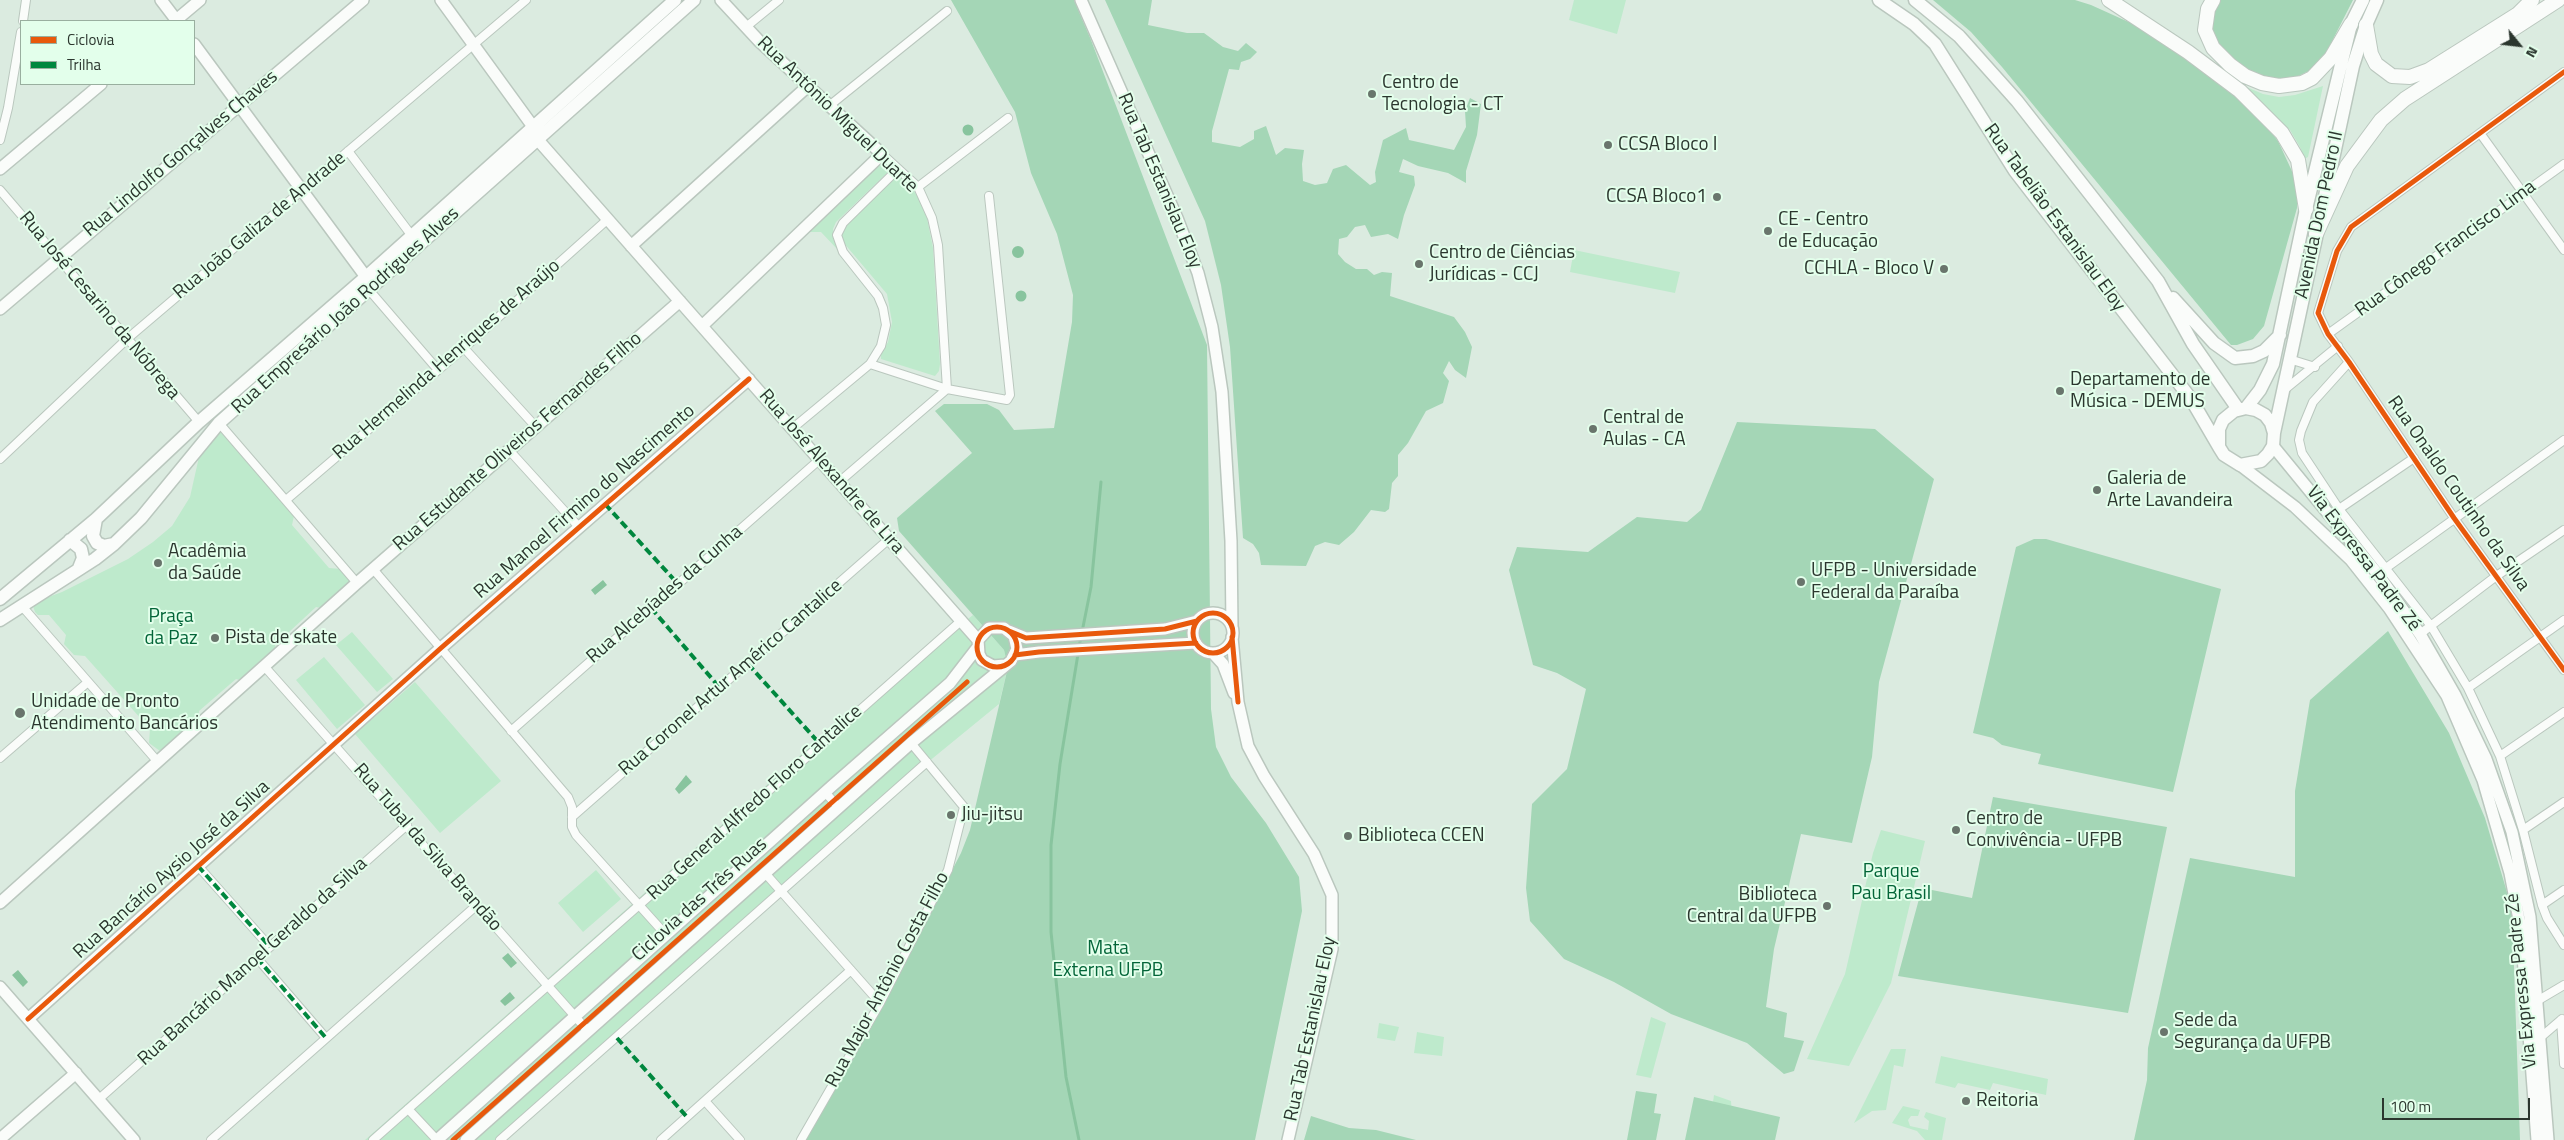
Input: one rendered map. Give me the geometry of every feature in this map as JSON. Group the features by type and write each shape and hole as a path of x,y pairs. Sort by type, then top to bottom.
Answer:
{"highway":[{"path":"2109,0 2181,47 2240,91 2282,132 2298,160 2306,209"},
{"path":"2214,0 2208,9 2205,30 2213,48 2230,65 2246,76 2262,83 2279,86 2293,86 2312,78 2331,58 2351,24"},
{"path":"2366,25 2371,54 2376,64 2392,76 2410,78 2429,70 2518,14 2532,0"},
{"path":"2316,234 2347,166 2381,120 2405,98 2558,0"}],"main road":[{"name":"Rua Empresário João Rodrigues Alves","path":"0,620 114,544 147,511 219,424 370,291 675,0"},
{"name":"Rua Empresário João Rodrigues Alves","path":"0,599 96,519 199,422 412,236 694,0"},
{"name":"Rua Tabelião Estanislau Eloy","path":"1879,0 1914,24 1935,44 2015,171 2191,399 2219,447"},
{"name":"Rua Tabelião Estanislau Eloy","path":"1915,0 1959,36 2011,94 2158,280 2193,344 2242,409"},
{"name":"Avenida Dom Pedro II","path":"2242,409 2267,378 2282,333 2306,209 2351,24 2363,0"},
{"name":"Avenida Dom Pedro II","path":"2274,439 2289,359 2353,66 2366,25 2377,0"},
{"path":"2158,280 2214,343 2235,358 2253,356 2264,351 2282,333"},
{"path":"2242,409 2256,410 2265,415 2271,423 2274,439 2268,454 2261,461 2240,465 2231,461 2219,447 2218,438 2223,420 2242,409"},
{"path":"96,519 93,536 97,543 104,546 114,544"},
{"path":"70,540 82,549 83,558 79,568"}],"street":[{"path":"23,20 26,0"},
{"path":"161,0 175,20"},
{"path":"177,20 200,0"},
{"name":"Rua Lindolfo Gonçalves Chaves","path":"0,310 58,258 363,0"},
{"name":"Rua José Alexandre de Lira","path":"441,0 474,43 536,134 631,246 964,622 978,644"},
{"name":"Rua João Galiza de Andrade","path":"0,459 127,339 526,0"},
{"name":"Rua Antônio Miguel Duarte","path":"721,0 746,27 829,106 918,187 932,218 938,245 947,389"},
{"path":"746,27 779,0"},
{"name":"Rua Tab Estanislau Eloy","path":"1081,0 1178,218 1198,273 1212,327 1222,392 1232,578 1232,632 1238,702 1248,746 1264,776 1314,854 1332,896 1332,949 1288,1140"},
{"path":"829,106 947,11"},
{"path":"0,140 4,107 20,36"},
{"path":"195,45 300,191 366,277"},
{"name":"Rua Onaldo Coutinho da Silva","path":"2564,72 2351,227 2337,251 2318,308 2319,320 2328,334 2495,577 2564,670"},
{"path":"0,170 100,85"},
{"path":"631,246 808,86"},
{"path":"918,187 1008,118"},
{"path":"2480,133 2564,250"},
{"path":"348,151 412,236"},
{"path":"702,326 882,154"},
{"name":"Rua Cônego Francisco Lima","path":"2328,334 2564,164"},
{"path":"793,428 870,364 881,346 886,317 878,296 843,252 837,235 843,223 898,169"},
{"name":"Rua José Cesarino da Nóbrega","path":"0,190 199,422"},
{"path":"870,364 947,389 1002,401 1007,400 1010,395 989,196"},
{"name":"Rua Hermelinda Henriques de Araújo","path":"286,500 464,348 608,219"},
{"path":"370,291 438,370"},
{"name":"Rua Estudante Oliveiros Fernandes Filho","path":"0,903 357,583 680,301"},
{"path":"2283,391 2315,367 2338,346"},
{"path":"464,348 536,427"},
{"path":"2289,359 2315,367"},
{"path":"2349,362 2313,402 2300,440 2305,458 2339,509 2431,626 2468,688 2500,756 2523,830 2542,905 2547,918 2564,945"},
{"name":"Rua Manoel Firmino do Nascimento","path":"335,743 749,378"},
{"path":"839,482 947,389"},
{"path":"219,424 357,583"},
{"name":"Via Expressa Padre Zé","path":"2274,439 2377,573 2420,634 2471,726 2486,759 2512,832 2530,917 2548,1140"},
{"path":"2386,568 2564,440"},
{"path":"509,450 579,527"},
{"path":"2339,509 2414,458"},
{"name":"Rua Alcebíades da Cunha","path":"511,731 819,460"},
{"name":"Via Expressa Padre Zé","path":"2240,465 2295,506 2351,560 2389,608 2447,696 2483,780 2510,873 2520,930 2537,1140"},
{"path":"2420,634 2495,577 2564,530"},
{"name":"Rua Coronel Artur Américo Cantalice","path":"572,817 889,539"},
{"path":"373,569 568,797 572,827 576,834 666,935"},
{"name":"Rua Tab Estanislau Eloy","path":"1218,614 1226,601 1232,578"},
{"path":"21,605 158,762"},
{"path":"964,622 1009,631 1026,638 1165,628 1197,621 1206,614 1218,614 1227,618 1232,632 1223,650 1213,653 1204,650 1196,643 1193,632 1197,621"},
{"path":"2468,688 2564,620"},
{"name":"Rua General Alfredo Floro Cantalice","path":"372,1140 964,622"},
{"name":"Rua General Alfredo Floro Cantalice","path":"437,1140 825,792 950,683 978,644 993,628"},
{"path":"1009,631 1016,642 1015,655"},
{"path":"466,1140 838,808 1015,655 1196,643"},
{"path":"978,644 982,660 987,664 993,666 1005,665"},
{"name":"Rua Tab Estanislau Eloy","path":"1213,653 1223,664 1238,702"},
{"name":"Rua Tubal da Silva Brandão","path":"264,666 335,743 588,1031"},
{"path":"0,758 88,682"},
{"path":"2500,756 2564,712"},
{"name":"Rua Bancário Aysio José da Silva","path":"28,1019 335,743"},
{"name":"Rua Major Antônio Costa Filho","path":"801,1140 880,1003 948,870 964,806 911,744"},
{"path":"500,1140 927,762"},
{"path":"825,792 838,808"},
{"path":"2523,830 2564,802"},
{"name":"Rua Bancário Manoel Geraldo da Silva","path":"99,1099 407,825"},
{"path":"198,866 270,947"},
{"path":"765,873 880,1003"},
{"path":"2542,905 2564,890"},
{"path":"211,1140 477,905"},
{"path":"257,958 326,1038"},
{"path":"661,1140 851,970"},
{"path":"2537,1001 2564,984"},
{"path":"1,990 134,1140"},
{"path":"2541,1037 2562,1019"},
{"path":"2562,1019 2564,1064"},
{"path":"0,1139 76,1073"},
{"path":"705,1101 740,1140"},
{"path":"408,1109 437,1140"}],"green space":[{"name":"Mata Externa UFPB","path":"951,0 1074,0 1207,345 1211,709 1216,747 1231,777 1266,823 1299,877 1302,911 1255,1140 803,1140 890,990 961,853 970,830 1008,667 1004,650 899,531 897,518 972,453 935,411 944,404 987,404 999,410 1014,430 1054,428 1072,322 1073,295 1057,234 1031,173 1015,112"},
{"path":"1105,0 1152,0 1148,25 1187,33 1204,33 1223,47 1238,51 1246,43 1257,52 1250,59 1241,62 1239,70 1229,69 1212,131 1212,142 1240,147 1254,139 1254,131 1266,126 1276,155 1285,148 1304,150 1302,164 1303,181 1315,185 1327,183 1333,169 1346,165 1370,185 1376,182 1375,172 1383,140 1406,128 1409,140 1454,150 1466,127 1465,111 1470,98 1481,104 1477,135 1466,171 1466,183 1448,173 1418,166 1403,159 1399,172 1414,176 1415,185 1398,239 1388,234 1371,237 1365,225 1355,227 1347,237 1339,239 1338,254 1345,262 1356,269 1367,269 1374,275 1382,272 1392,273 1390,296 1454,317 1465,332 1472,347 1466,378 1455,370 1449,361 1443,373 1449,381 1443,403 1426,411 1408,443 1398,455 1398,476 1392,483 1389,509 1385,512 1371,510 1354,532 1339,545 1325,542 1315,546 1306,566 1261,565 1259,553 1253,544 1243,538 1230,347 1221,285 1205,221"},
{"path":"1574,0 1626,0 1617,34 1569,20"},
{"path":"1933,0 2075,0 2091,5 2133,24 2161,42 2225,86 2253,110 2278,141 2297,182 2297,208 2264,326 2253,339 2237,345 2231,345 2002,67 1971,32"},
{"path":"2221,0 2353,0 2325,55 2313,69 2294,78 2276,79 2254,75 2213,46 2210,27 2215,6"},
{"path":"2237,83 2263,94 2279,97 2295,95 2323,86 2308,157 2304,159 2300,147 2290,130"},
{"path":"879,163 888,165 888,172 836,222 833,229 837,249 821,232 804,232"},
{"path":"898,175 909,184 920,200 926,213 933,248 940,364 939,371 935,376 881,359 881,354 888,342 892,322 887,294 843,242 841,236 843,226 893,177"},
{"path":"1574,250 1680,272 1675,293 1570,272"},
{"path":"1737,422 1875,429 1934,479 1879,682 1872,757 1852,843 1801,834 1774,949 1766,1007 1787,1013 1784,1037 1804,1041 1794,1071 1784,1074 1747,1043 1671,1014 1614,982 1564,959 1530,921 1526,888 1532,804 1567,769 1586,689 1557,673 1533,665 1509,570 1517,547 1588,552 1637,517 1687,522 1701,510"},
{"name":"Praça da Paz","path":"219,430 294,516 292,525 329,568 341,569 352,584 325,609 316,607 275,645 276,652 243,681 236,679 199,711 199,720 160,751 149,743 150,729 85,656 74,655 64,644 66,635 49,615 38,615 32,603 62,592 128,559 172,526 190,497 199,457"},
{"path":"2034,539 2046,539 2221,589 2173,792 2038,764 2041,754 2002,745 1993,738 1973,733 2016,547"},
{"path":"973,615 1004,650 1008,667 999,704 933,758 506,1140 365,1140 821,737"},
{"path":"2388,631 2449,733 2485,818 2512,909 2520,1140 2134,1140 2147,1080 2148,1048 2190,858 2295,877 2295,791 2310,700"},
{"path":"352,632 393,679 377,692 336,645"},
{"path":"324,657 365,705 337,729 296,680"},
{"path":"415,682 501,781 440,833 355,734"},
{"path":"1993,797 2167,827 2128,1013 1898,976 1922,888 1972,898"},
{"name":"Parque Pau Brasil","path":"1881,830 1925,841 1891,983 1849,1066 1807,1059 1845,974 1873,853"},
{"path":"596,870 621,899 583,932 558,903"},
{"path":"1651,1017 1666,1023 1651,1078 1636,1075"},
{"path":"1379,1023 1399,1027 1395,1041 1377,1038"},
{"path":"1417,1032 1444,1037 1442,1056 1414,1053"},
{"path":"1891,1049 1906,1049 1903,1067 1894,1065 1886,1110 1872,1111 1854,1123"},
{"path":"1941,1056 2048,1079 2046,1095 1993,1083 1990,1090 1958,1083 1955,1088 1935,1083"},
{"path":"1636,1091 1657,1094 1654,1113 1661,1114 1656,1140 1627,1140"},
{"path":"1714,1095 1731,1101 1732,1115 1710,1123"},
{"path":"1694,1097 1780,1117 1775,1140 1685,1140"},
{"path":"1903,1106 1920,1110 1918,1116 1911,1116 1908,1120 1910,1126 1928,1130 1929,1121 1924,1117 1926,1112 1946,1118 1942,1140 1925,1140 1917,1131 1892,1123"},
{"path":"1311,1116 1349,1128 1376,1130 1416,1140 1304,1140"}],"shaded area":[{"path":"968,124 974,130 968,136 962,130"},
{"path":"1018,246 1024,252 1018,258 1012,252"},
{"path":"1021,290 1027,296 1021,302 1015,296"},
{"path":"603,580 607,585 595,595 591,590"},
{"path":"686,775 692,782 679,794 675,789"},
{"path":"508,953 517,963 511,968 502,958"},
{"path":"18,970 28,982 23,987 12,975"},
{"path":"510,992 515,998 505,1006 500,1001"}],"waterway":[{"path":"1079,647 1091,587 1101,482"},
{"path":"1078,654 1060,764 1051,845 1051,932 1066,1077 1079,1140"}],"marked path":[{"path":"605,504 678,584"},
{"path":"651,608 720,688"},
{"path":"748,664 820,744"},
{"path":"198,866 270,947"},
{"path":"257,958 326,1038"},
{"path":"617,1038 687,1117"}],"cycle path":[{"path":"2564,72 2351,227 2337,251 2318,313 2328,334 2349,362 2454,518 2564,670"},
{"path":"28,1019 441,648 749,379"},
{"path":"1213,613 1227,619 1233,633 1227,647 1213,653 1199,647 1193,633 1199,619 1213,613"},
{"path":"1009,631 1026,638 1165,629 1197,621"},
{"path":"997,627 1011,633 1017,647 1011,661 997,667 983,661 977,647 983,633 997,627"},
{"path":"1232,637 1238,702"},
{"path":"1015,655 1196,643"},
{"name":"Ciclovia das Três Ruas","path":"453,1140 967,682"}],"place":[{"name":"Centro de Tecnologia - CT","path":"1372,94"},
{"name":"CCSA Bloco I","path":"1608,145"},
{"name":"CCSA Bloco1","path":"1717,197"},
{"name":"CE - Centro de Educação","path":"1768,231"},
{"name":"Centro de Ciências Jurídicas - CCJ","path":"1419,264"},
{"name":"CCHLA - Bloco V","path":"1944,269"},
{"name":"Departamento de Música - DEMUS","path":"2060,391"},
{"name":"Central de Aulas - CA","path":"1593,429"},
{"name":"Galeria de Arte Lavandeira","path":"2097,490"},
{"name":"Acadêmia da Saúde","path":"158,563"},
{"name":"UFPB - Universidade Federal da Paraíba","path":"1801,582"},
{"name":"Pista de skate","path":"215,638"},
{"name":"Unidade de Pronto Atendimento Bancários","path":"20,713"},
{"name":"Jiu-jitsu","path":"951,815"},
{"name":"Centro de Convivência - UFPB","path":"1956,830"},
{"name":"Biblioteca CCEN","path":"1348,836"},
{"name":"Biblioteca Central da UFPB","path":"1827,906"},
{"name":"Sede da Segurança da UFPB","path":"2164,1032"},
{"name":"Reitoria","path":"1966,1101"}]}
